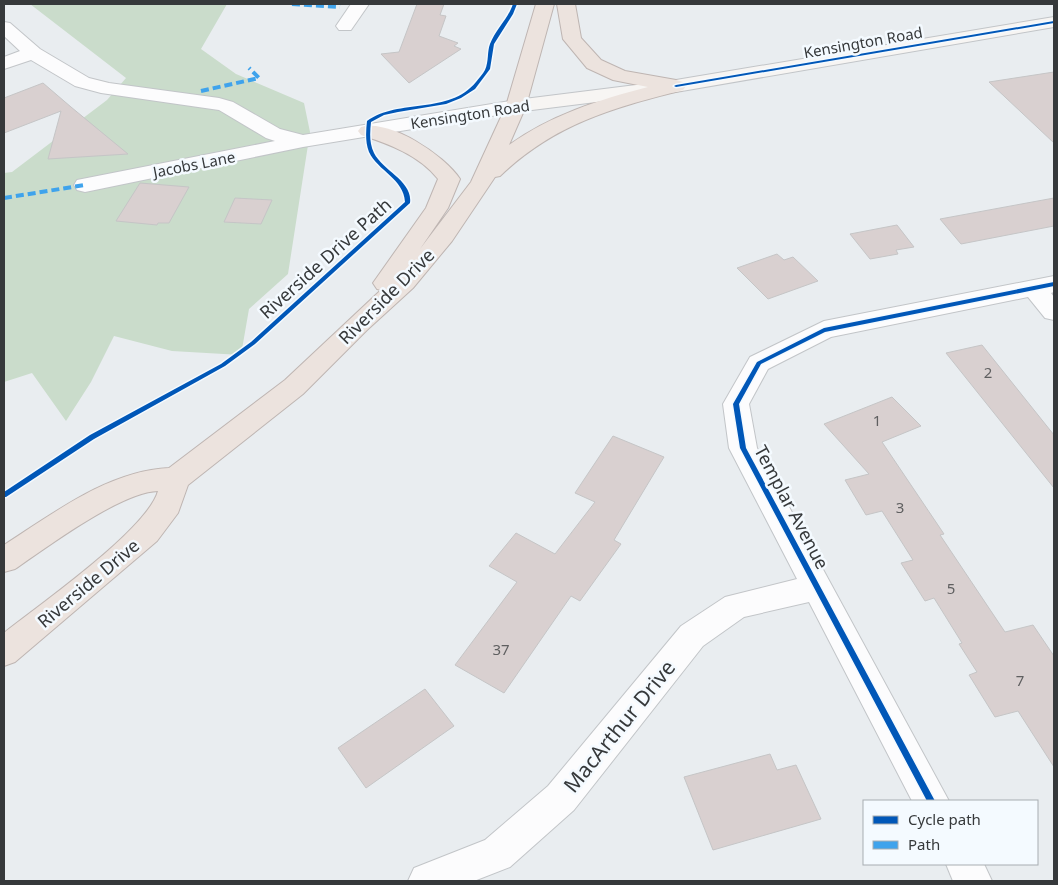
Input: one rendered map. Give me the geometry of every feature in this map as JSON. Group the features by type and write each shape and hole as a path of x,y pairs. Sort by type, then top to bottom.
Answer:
{"highway":[{"name":"Riverside Drive","path":"4,652 92,581 147,533 168,505 174,479 294,387 358,324 384,302 426,259 482,182 516,106 545,4"},
{"path":"566,4 572,39 594,64 620,76 676,86"},
{"path":"482,182 510,152 554,126 598,106 676,86"},
{"path":"358,324 437,208 449,178 441,167 429,158 397,140 368,131"},
{"path":"4,560 78,512 129,486 149,480 174,479"}],"street":[{"path":"345,26 360,4"},
{"name":"Kensington Road","path":"4,27 33,53 82,82 108,89 160,94 226,106 273,134 303,141 516,106 676,86 1053,24"},
{"path":"4,64 33,53"},
{"name":"Jacobs Lane","path":"85,185 303,141"},
{"path":"1044,286 1054,312"},
{"name":"Templar Avenue","path":"930,800 743,448 736,404 759,363 824,330 1044,286"},
{"name":"MacArthur Drive","path":"427,881 497,854 561,798 692,636 736,606 818,587"},
{"path":"965,865 973,881"}],"green space":[{"path":"30,4 227,4 201,49 236,74 304,103 310,132 288,274 249,309 241,355 172,351 114,336 91,382 66,421 32,373 4,382 4,173 12,172 107,100 126,78"}],"building":[{"path":"417,4 444,4 440,15 446,16 439,36 458,43 454,46 461,49 409,83 381,54 399,52"},
{"path":"1054,72 1054,143 989,82"},
{"path":"43,83 128,154 48,159 61,111 4,133 4,98"},
{"path":"140,183 189,187 169,223 158,223 157,225 116,221"},
{"path":"235,198 272,200 261,224 224,222"},
{"path":"1054,198 1054,226 961,244 940,219"},
{"path":"897,225 914,247 896,250 898,254 870,259 850,234"},
{"path":"777,254 784,260 793,257 818,281 768,299 737,268"},
{"path":"982,345 1054,435 1054,488 946,353"},
{"path":"892,397 921,426 882,442 944,534 940,535 1005,632 1033,625 1054,656 1054,767 1018,711 995,717 969,675 977,672 959,644 962,643 934,598 925,601 901,563 913,560 882,511 866,515 845,480 869,474 824,424"},
{"path":"613,436 664,457 614,540 621,544 580,601 571,596 504,693 455,665 517,582 489,566 516,533 555,554 595,502 575,493"},
{"path":"425,689 454,726 366,788 338,748"},
{"path":"770,754 777,770 796,765 821,819 713,850 684,777"}],"marked path":[{"path":"292,4 340,7"},
{"path":"201,91 259,78 249,68"},
{"path":"4,198 85,185"}],"cycle path":[{"name":"Riverside Drive Path","path":"4,495 92,437 223,365 253,343 408,202 408,195 405,189 381,165 370,149 369,121 383,114 398,110 445,103 460,97 473,88 485,73 490,60 492,44 511,14 515,4"},
{"path":"676,86 1054,22"},
{"path":"930,800 743,448 736,404 759,363 824,330 1054,284"}]}
